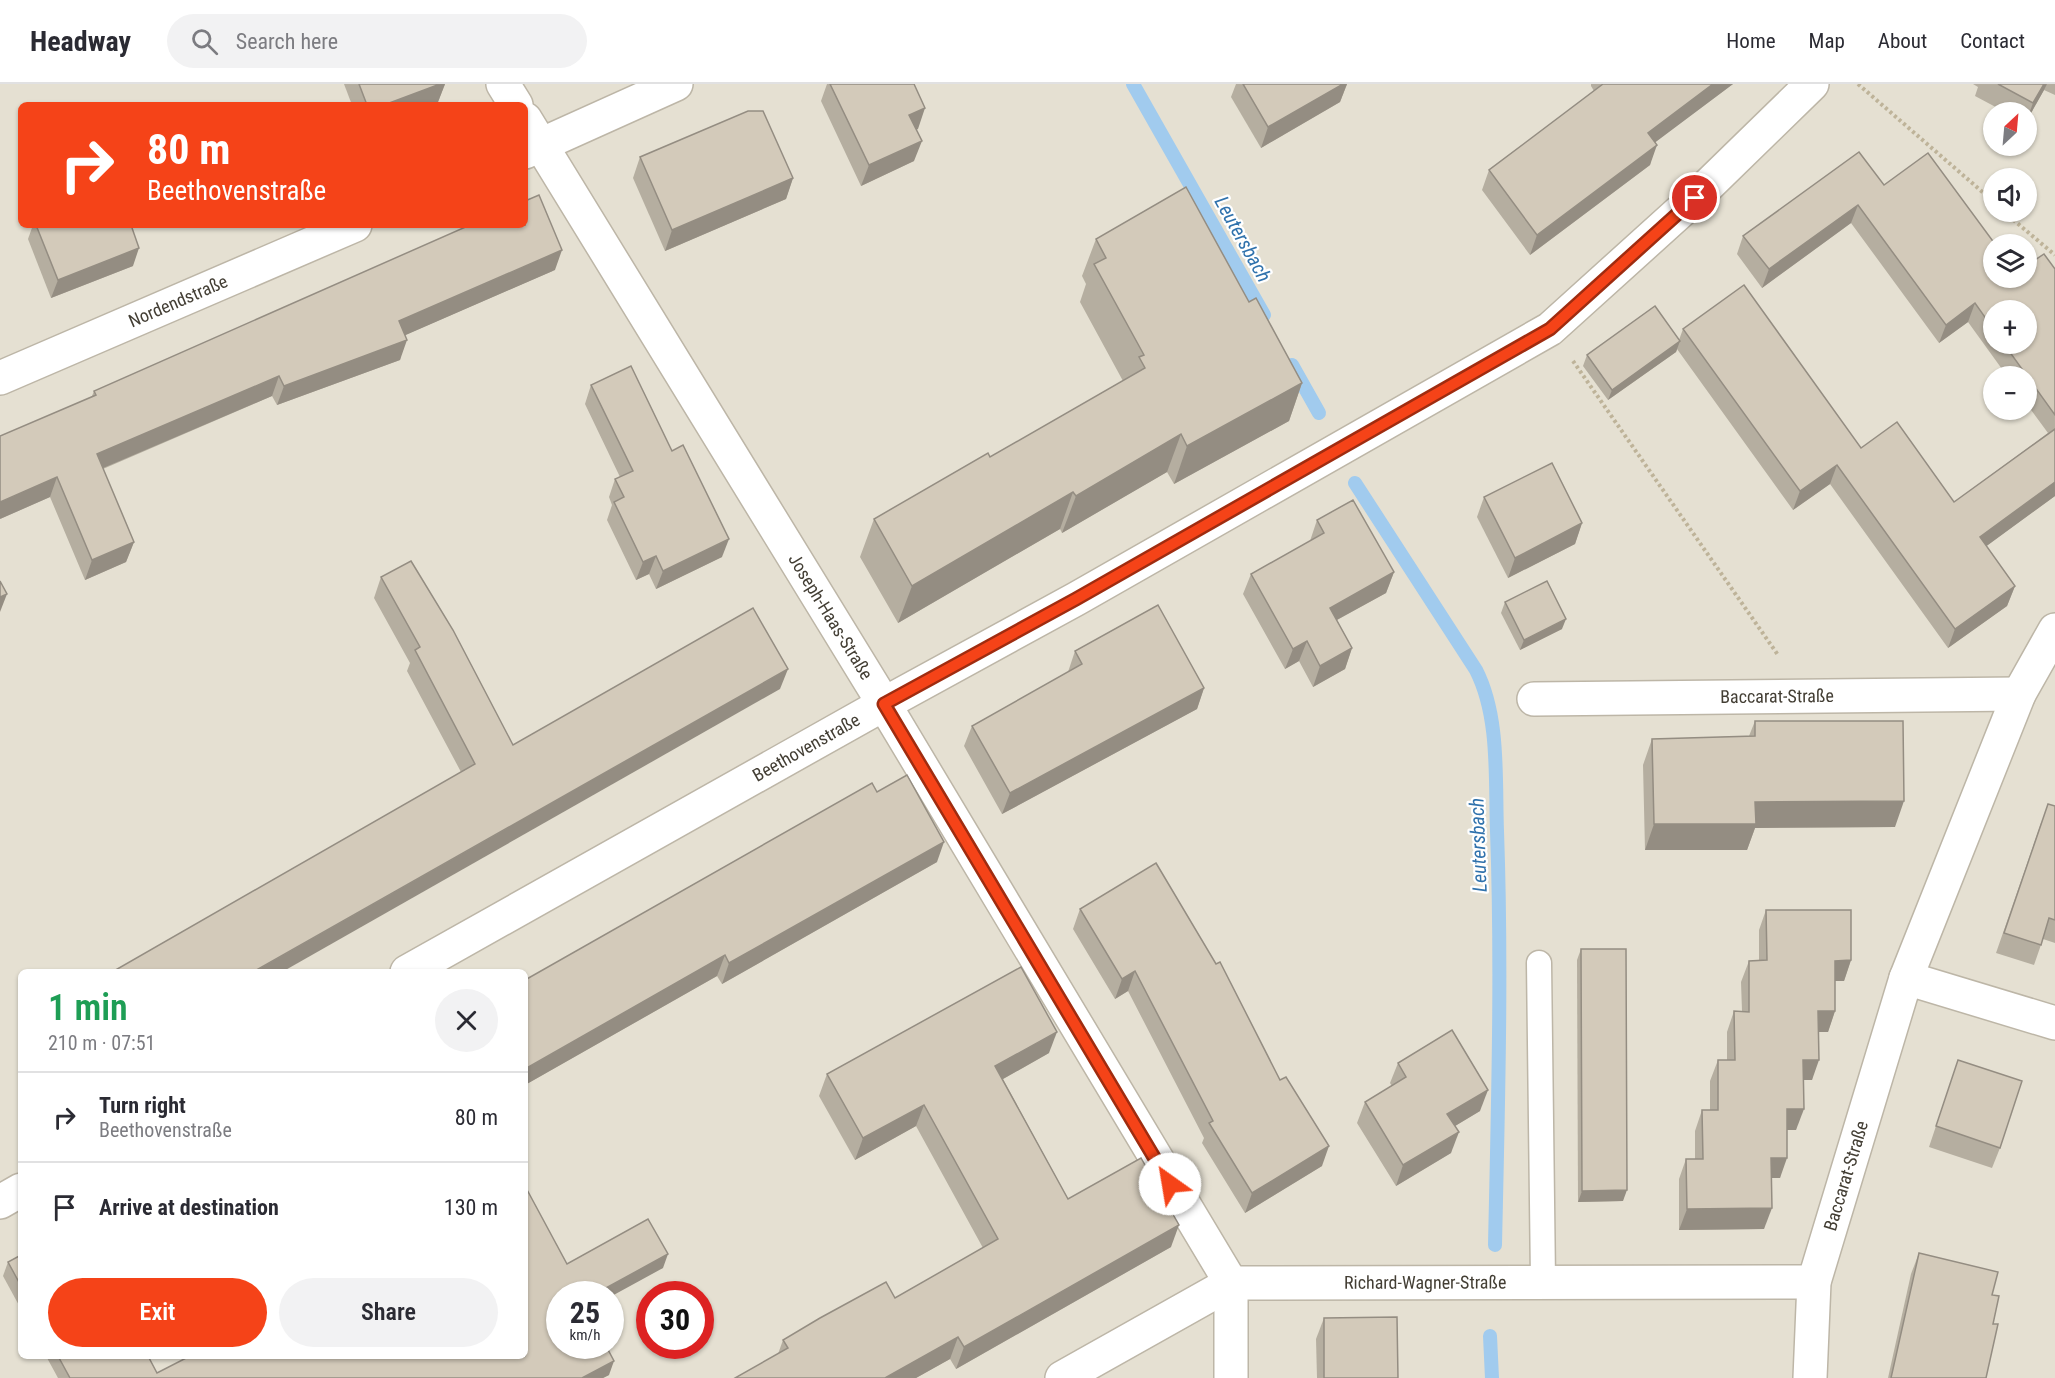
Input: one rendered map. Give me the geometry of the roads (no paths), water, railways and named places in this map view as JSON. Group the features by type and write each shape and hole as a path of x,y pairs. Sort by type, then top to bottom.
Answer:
{"street":[{"path":"503,84 514,102"},
{"path":"530,138 676,84"},
{"name":"Beethovenstraße","path":"412,969 1076,599 1550,329 1695,198 1812,84"},
{"name":"Joseph-Haas-Straße","path":"530,138 884,704 1231,1283"},
{"name":"Nordendstraße","path":"0,378 348,228"},
{"name":"Baccarat-Straße","path":"1810,1378 1814,1282 1905,978 2019,694 2055,630"},
{"name":"Baccarat-Straße","path":"1534,699 2019,694"},
{"path":"1905,978 2055,1023"},
{"path":"0,1202 18,1192"},
{"name":"Richard-Wagner-Straße","path":"1062,1378 1231,1283 1543,1280 1814,1282"},
{"path":"1231,1283 1231,1378"}],"lane":[{"path":"1539,963 1543,1280"}],"waterway":[{"name":"Leutersbach","path":"1133,84 1264,315"},
{"name":"Leutersbach","path":"1292,365 1319,413"},
{"name":"Leutersbach","path":"1355,483 1476,670 1484,688 1493,728 1499,934 1495,1245"},
{"name":"Leutersbach","path":"1490,1336 1492,1378"}]}
